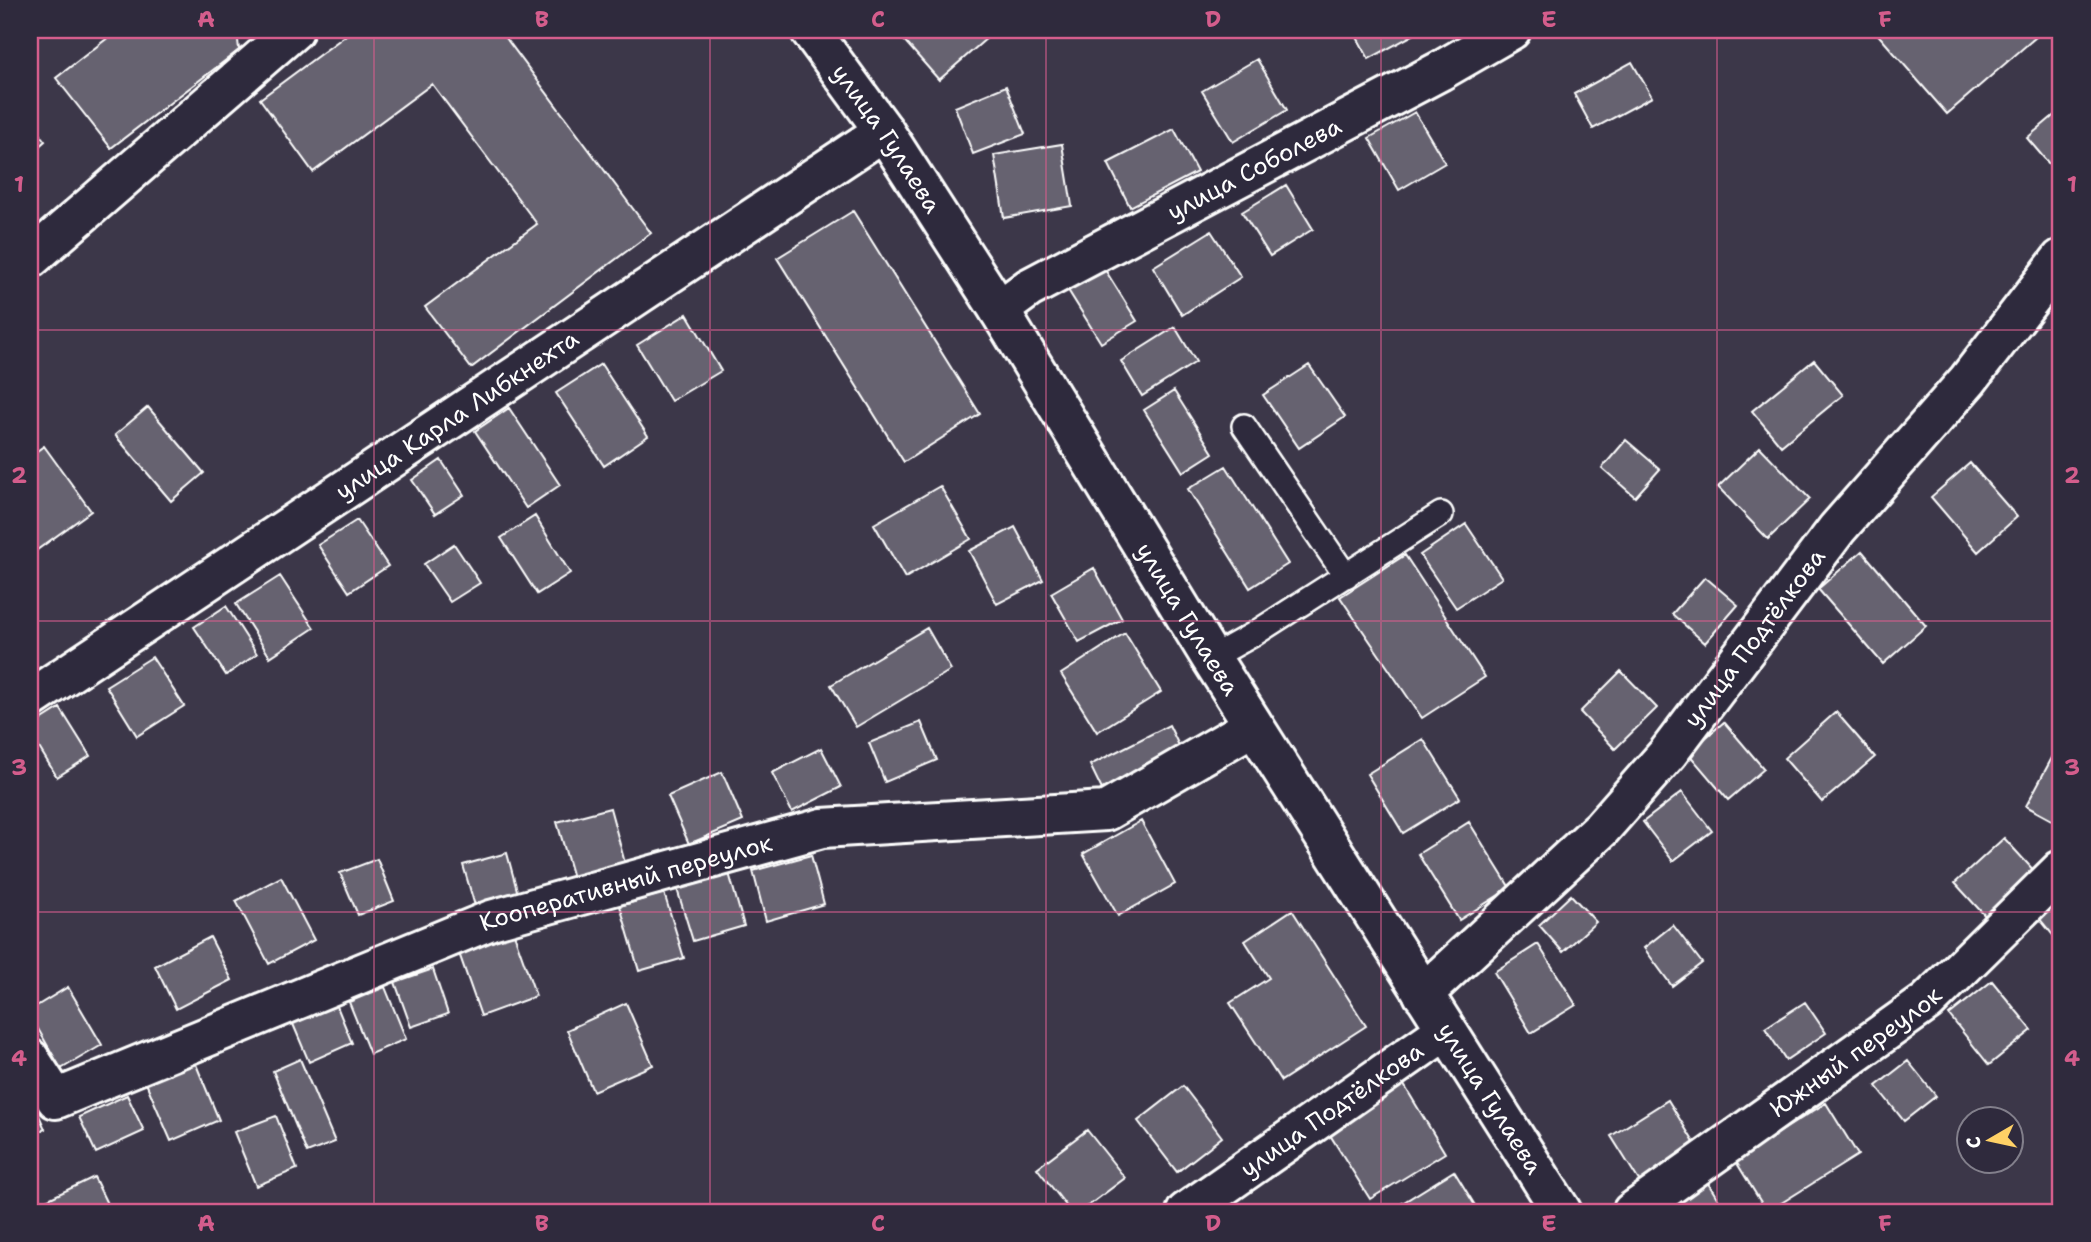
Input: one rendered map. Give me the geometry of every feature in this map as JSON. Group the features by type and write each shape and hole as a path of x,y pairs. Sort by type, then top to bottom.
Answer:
{"street":[{"path":"30,259 294,30"},
{"name":"улица Гулаева","path":"810,30 884,131 999,310 1211,658 1562,1212"},
{"name":"улица Соболева","path":"999,310 1029,288 1440,71 1511,30"},
{"name":"улица Карла Либкнехта","path":"30,699 884,131"},
{"name":"улица Подтёлкова","path":"1423,994 1454,962 1601,829 1668,754 1837,529 1968,380 2061,259"},
{"name":"Кооперативный переулок","path":"30,1059 56,1099 491,920 822,828 1106,811 1254,726"},
{"name":"Южный переулок","path":"1632,1212 1927,1002 2061,870"},
{"name":"улица Подтёлкова","path":"1186,1212 1446,1030"}],"lane":[{"path":"1244,426 1346,576"},
{"path":"1211,658 1346,576 1441,514"}],"building":[{"path":"118,30 237,30 239,50 111,148 56,78"},
{"path":"353,30 500,30 651,233 471,368 425,307 537,224 432,84 313,172 260,99"},
{"path":"895,30 996,30 939,80"},
{"path":"1353,30 1415,30 1417,33 1369,59"},
{"path":"1874,30 2044,30 1947,114"},
{"path":"1257,59 1287,110 1233,142 1202,91"},
{"path":"1632,62 1652,97 1593,129 1574,94"},
{"path":"1006,86 1025,134 973,154 955,107"},
{"path":"1415,112 1445,163 1399,190 1369,138"},
{"path":"2058,112 2061,116 2061,178 2027,138"},
{"path":"30,122 45,141 30,154"},
{"path":"1174,129 1197,172 1130,207 1108,163"},
{"path":"1062,144 1072,206 1004,218 994,155"},
{"path":"1286,185 1313,229 1270,256 1242,212"},
{"path":"853,211 980,414 904,462 777,258"},
{"path":"1211,231 1241,277 1182,315 1153,267"},
{"path":"1104,268 1137,321 1101,343 1068,290"},
{"path":"687,314 721,371 671,401 637,345"},
{"path":"1175,327 1196,362 1142,396 1121,361"},
{"path":"1814,360 1843,395 1781,446 1752,411"},
{"path":"601,364 648,436 604,466 556,393"},
{"path":"1309,365 1345,417 1299,448 1263,395"},
{"path":"1174,391 1213,453 1183,472 1144,410"},
{"path":"148,407 204,473 171,501 115,435"},
{"path":"509,408 560,485 526,508 475,431"},
{"path":"1626,440 1660,469 1635,497 1602,468"},
{"path":"44,446 91,511 30,555 30,456"},
{"path":"1760,447 1810,499 1768,539 1718,487"},
{"path":"441,460 464,495 435,514 412,480"},
{"path":"1970,463 2017,517 1978,552 1931,497"},
{"path":"1226,466 1288,564 1250,588 1188,489"},
{"path":"940,486 971,539 905,578 874,524"},
{"path":"535,516 570,573 537,594 501,538"},
{"path":"357,520 388,566 349,592 318,545"},
{"path":"1466,524 1502,578 1456,608 1420,555"},
{"path":"1015,527 1043,580 997,604 969,551"},
{"path":"454,544 480,583 450,602 424,564"},
{"path":"1862,551 1926,626 1883,664 1818,589"},
{"path":"1405,555 1485,677 1422,718 1340,597"},
{"path":"1094,568 1122,619 1079,642 1051,593"},
{"path":"280,576 314,628 270,657 236,604"},
{"path":"1705,577 1738,605 1705,643 1672,614"},
{"path":"226,606 257,654 226,675 194,627"},
{"path":"927,628 951,670 856,727 831,685"},
{"path":"1125,633 1161,692 1097,732 1061,674"},
{"path":"152,657 184,706 137,736 106,686"},
{"path":"1621,671 1657,708 1615,749 1580,712"},
{"path":"60,708 90,756 57,777 30,733 30,727"},
{"path":"1836,712 1875,757 1822,802 1784,758"},
{"path":"921,722 937,760 885,782 869,743"},
{"path":"1724,722 1764,769 1728,800 1688,753"},
{"path":"1169,725 1185,758 1106,798 1090,765"},
{"path":"1423,739 1460,798 1403,833 1367,774"},
{"path":"821,748 841,787 792,812 772,773"},
{"path":"2053,756 2061,761 2061,825 2026,806"},
{"path":"722,772 743,821 689,844 668,796"},
{"path":"1682,792 1712,831 1673,861 1643,822"},
{"path":"610,808 625,863 573,878 557,822"},
{"path":"1141,821 1175,884 1118,916 1083,854"},
{"path":"1469,822 1510,888 1459,920 1418,854"},
{"path":"2004,838 2037,874 1988,919 1955,883"},
{"path":"507,853 518,894 475,906 463,865"},
{"path":"811,855 824,904 766,921 753,871"},
{"path":"377,859 394,901 358,915 340,873"},
{"path":"729,873 744,926 693,941 677,889"},
{"path":"281,877 314,940 269,964 236,901"},
{"path":"664,893 684,958 639,971 620,906"},
{"path":"1571,895 1596,922 1563,952 1539,925"},
{"path":"2061,898 2061,945 2038,917"},
{"path":"1292,910 1366,1026 1281,1081 1230,1003 1269,978 1245,941"},
{"path":"1673,925 1702,963 1672,986 1644,948"},
{"path":"514,934 536,996 481,1016 459,953"},
{"path":"210,937 232,980 176,1009 155,966"},
{"path":"1538,944 1576,1005 1531,1033 1494,972"},
{"path":"433,969 448,1014 411,1027 395,982"},
{"path":"1992,981 2032,1030 1989,1065 1949,1015"},
{"path":"68,987 102,1045 61,1069 30,1015 30,1010"},
{"path":"385,987 406,1039 370,1054 349,1002"},
{"path":"334,999 352,1043 309,1062 290,1017"},
{"path":"1805,1002 1826,1033 1786,1060 1765,1028"},
{"path":"626,1003 653,1065 593,1091 567,1030"},
{"path":"300,1059 335,1142 307,1153 273,1071"},
{"path":"1908,1061 1936,1096 1904,1121 1876,1086"},
{"path":"195,1062 219,1120 171,1141 146,1083"},
{"path":"1401,1080 1445,1153 1370,1199 1325,1127"},
{"path":"1183,1086 1222,1137 1177,1172 1138,1121"},
{"path":"30,1095 45,1129 30,1136"},
{"path":"127,1095 144,1131 96,1153 79,1117"},
{"path":"1668,1100 1698,1149 1641,1184 1611,1136"},
{"path":"1826,1103 1858,1155 1767,1212 1735,1160"},
{"path":"276,1116 297,1169 256,1186 234,1132"},
{"path":"1087,1130 1125,1178 1080,1212 1071,1212 1037,1168"},
{"path":"1454,1171 1479,1212 1388,1212"},
{"path":"94,1177 111,1212 45,1212 40,1203"},
{"path":"1706,1180 1726,1212 1658,1212"}]}
